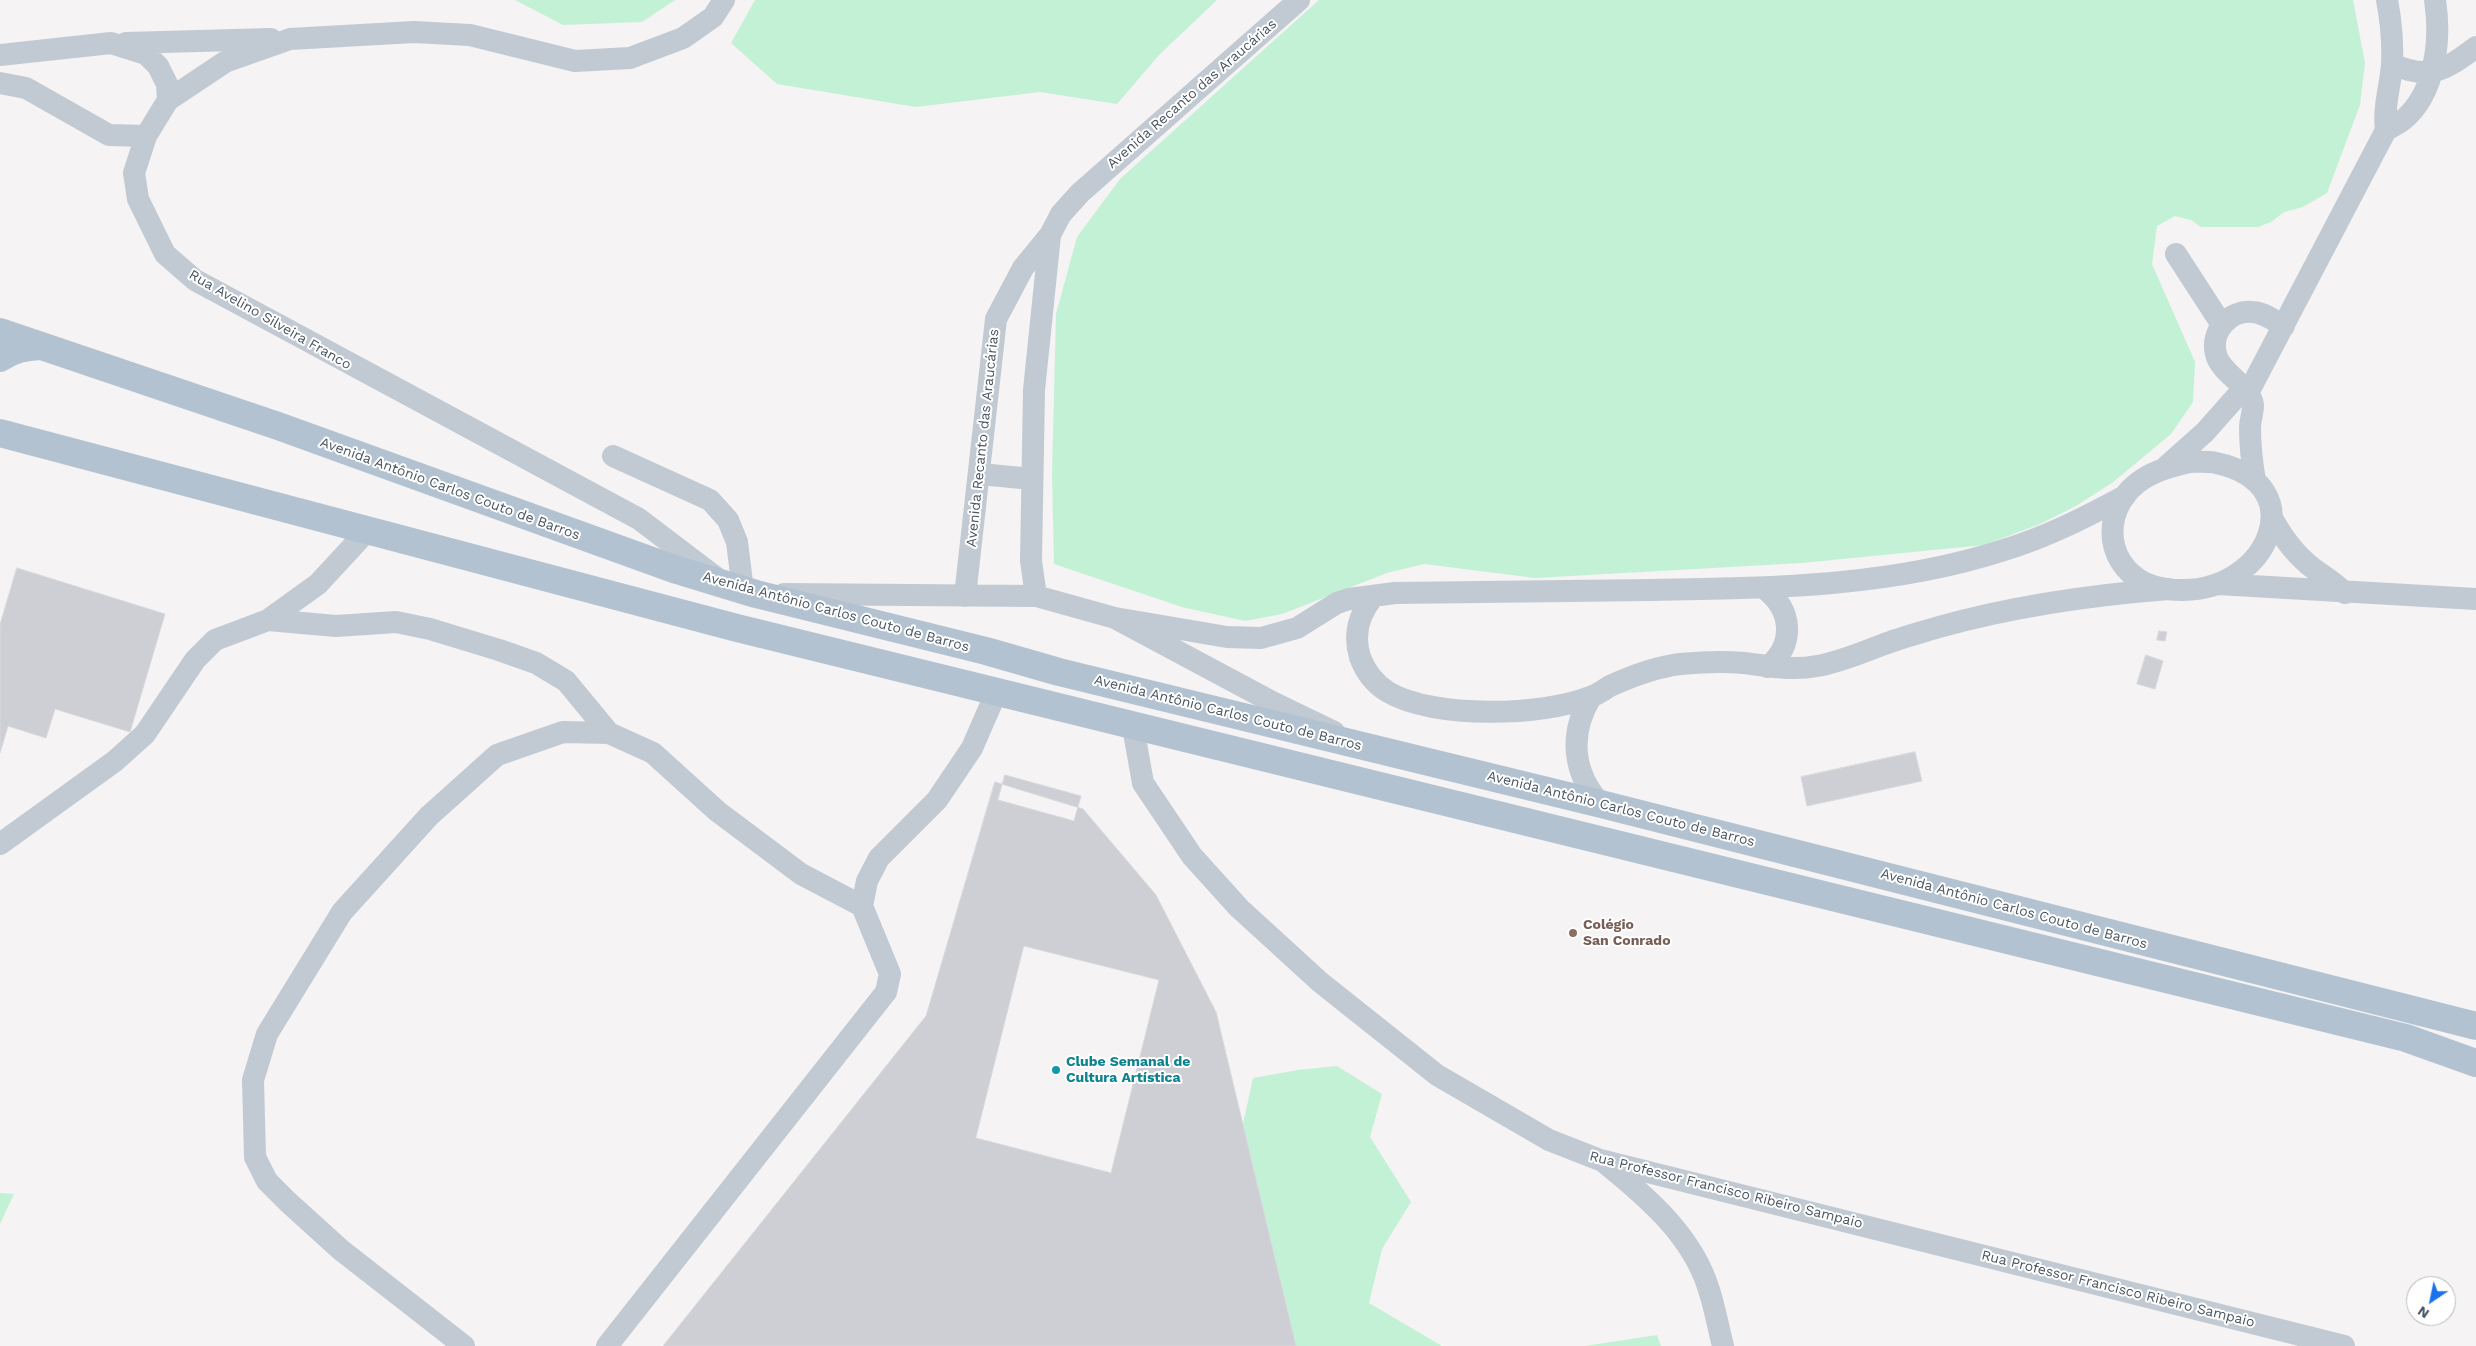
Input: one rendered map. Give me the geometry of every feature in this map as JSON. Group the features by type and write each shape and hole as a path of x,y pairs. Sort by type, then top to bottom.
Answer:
{"main road":[{"name":"Avenida Antônio Carlos Couto de Barros","path":"0,332 278,426 674,569 742,590 986,651 1059,672 1601,804 2476,1026"},
{"path":"0,358 8,352 21,347 40,346"},
{"path":"0,420 11,436"},
{"name":"Avenida Antônio Carlos Couto de Barros","path":"11,436 737,628 1133,727 2406,1038 2476,1063"}],"street":[{"name":"Rua Avelino Silveira Franco","path":"724,0 713,17 683,38 630,58 575,62 470,35 414,32 290,39 225,62 168,100 146,136 134,172 138,198 165,254 194,280 639,519 742,590"},
{"name":"Avenida Recanto das Araucárias","path":"966,596 996,319 1023,268 1050,235 1061,214 1080,193 1299,0"},
{"path":"2386,130 2384,114 2392,64 2392,39 2387,0"},
{"path":"2247,395 2386,130 2403,120 2415,106 2432,73 2438,37 2435,0"},
{"path":"0,55 111,43 290,39"},
{"path":"111,43 146,54 158,66 167,84 168,100"},
{"path":"2392,64 2412,72 2432,73 2449,67 2476,47"},
{"path":"0,83 26,88 108,135 146,136"},
{"name":"Avenida Recanto das Araucárias","path":"1036,596 1031,561 1034,390 1050,235"},
{"path":"2176,254 2222,325"},
{"path":"2255,481 2250,444 2253,404 2239,381 2219,363 2214,344 2222,325 2236,314 2253,312 2262,314 2284,326"},
{"path":"2164,468 2205,432 2236,396 2247,395"},
{"path":"613,456 710,500 728,520 737,542 742,590 1036,596 1115,618 1227,637 1261,638 1297,628 1337,603 1361,597 1395,593 1764,588 1873,579 1962,562 2044,536 2081,520 2125,496"},
{"path":"1373,597 1366,606 1358,628 1358,652 1369,675 1388,692 1427,704 1483,712 1537,709 1591,697 1633,676 1677,665 1723,662 1799,668 1837,663 1879,646 1940,627 2040,604 2091,596 2194,590 2218,584 2240,573 2258,557 2269,538 2272,518 2268,498 2255,481 2237,469 2214,462 2189,462 2164,468 2142,479 2125,496 2114,514 2111,535 2115,554 2127,570 2146,583 2169,590"},
{"path":"980,474 1032,480"},
{"path":"2272,518 2288,544 2300,558 2331,580 2345,593"},
{"path":"0,844 115,761 145,734 195,660 215,640 268,620 318,584 367,531"},
{"path":"2218,584 2345,593 2476,599"},
{"path":"1764,588 1776,599 1785,612 1788,633 1782,652 1768,667"},
{"path":"1115,618 1274,703 1364,746"},
{"path":"268,620 336,626 396,622 430,629 536,662 566,681 609,733"},
{"path":"607,1346 886,992 890,974 862,906 866,881 879,858 937,800 972,748 996,693"},
{"path":"1591,697 1579,721 1576,748 1581,773 1592,795 1601,804"},
{"name":"Rua Professor Francisco Ribeiro Sampaio","path":"1133,727 1143,783 1192,856 1239,908 1320,982 1437,1075 1549,1140 1600,1160 2344,1346"},
{"path":"464,1346 341,1250 267,1181 255,1157 253,1080 267,1034 342,912 428,816 497,755 563,732 609,733 653,753 717,811 801,874 862,906"},
{"path":"1600,1160 1646,1197 1688,1245 1708,1288 1723,1346"}],"green space":[{"path":"515,0 675,0 642,22 563,25"},
{"path":"755,0 1217,0 1159,55 1117,104 1040,92 916,107 777,84 731,43"},
{"path":"1319,0 2353,0 2365,63 2360,105 2327,193 2303,207 2284,212 2271,222 2258,227 2201,227 2191,220 2175,216 2157,226 2152,264 2195,362 2193,402 2171,434 2112,483 2074,507 2040,524 1984,545 1802,563 1535,578 1424,564 1387,573 1282,614 1245,621 1182,607 1054,564 1052,474 1056,314 1077,237 1120,179"},
{"path":"1337,1066 1382,1094 1370,1137 1411,1202 1382,1249 1369,1303 1442,1346 1296,1346 1243,1124 1253,1078 1298,1070"},
{"path":"0,1193 14,1194 0,1224"},
{"path":"1657,1335 1661,1346 1585,1346"}],"building":[{"path":"17,568 165,614 130,732 55,709 46,738 8,726 0,753 0,625"},
{"path":"2159,631 2167,632 2165,641 2157,640"},
{"path":"2146,655 2163,661 2155,689 2137,684"},
{"path":"1915,752 1922,781 1807,806 1801,777"},
{"path":"1005,775 1081,796 1074,821 998,800"},
{"name":"Clube Semanal de Cultura Artística","path":"995,782 1083,809 1156,895 1216,1012 1296,1346 663,1346 926,1016"},
{"path":"1024,946 1159,980 1111,1173 976,1138"}],"place":[{"name":"Colégio San Conrado","path":"1573,933"},
{"name":"Clube Semanal de Cultura Artística","path":"1056,1070"}]}
